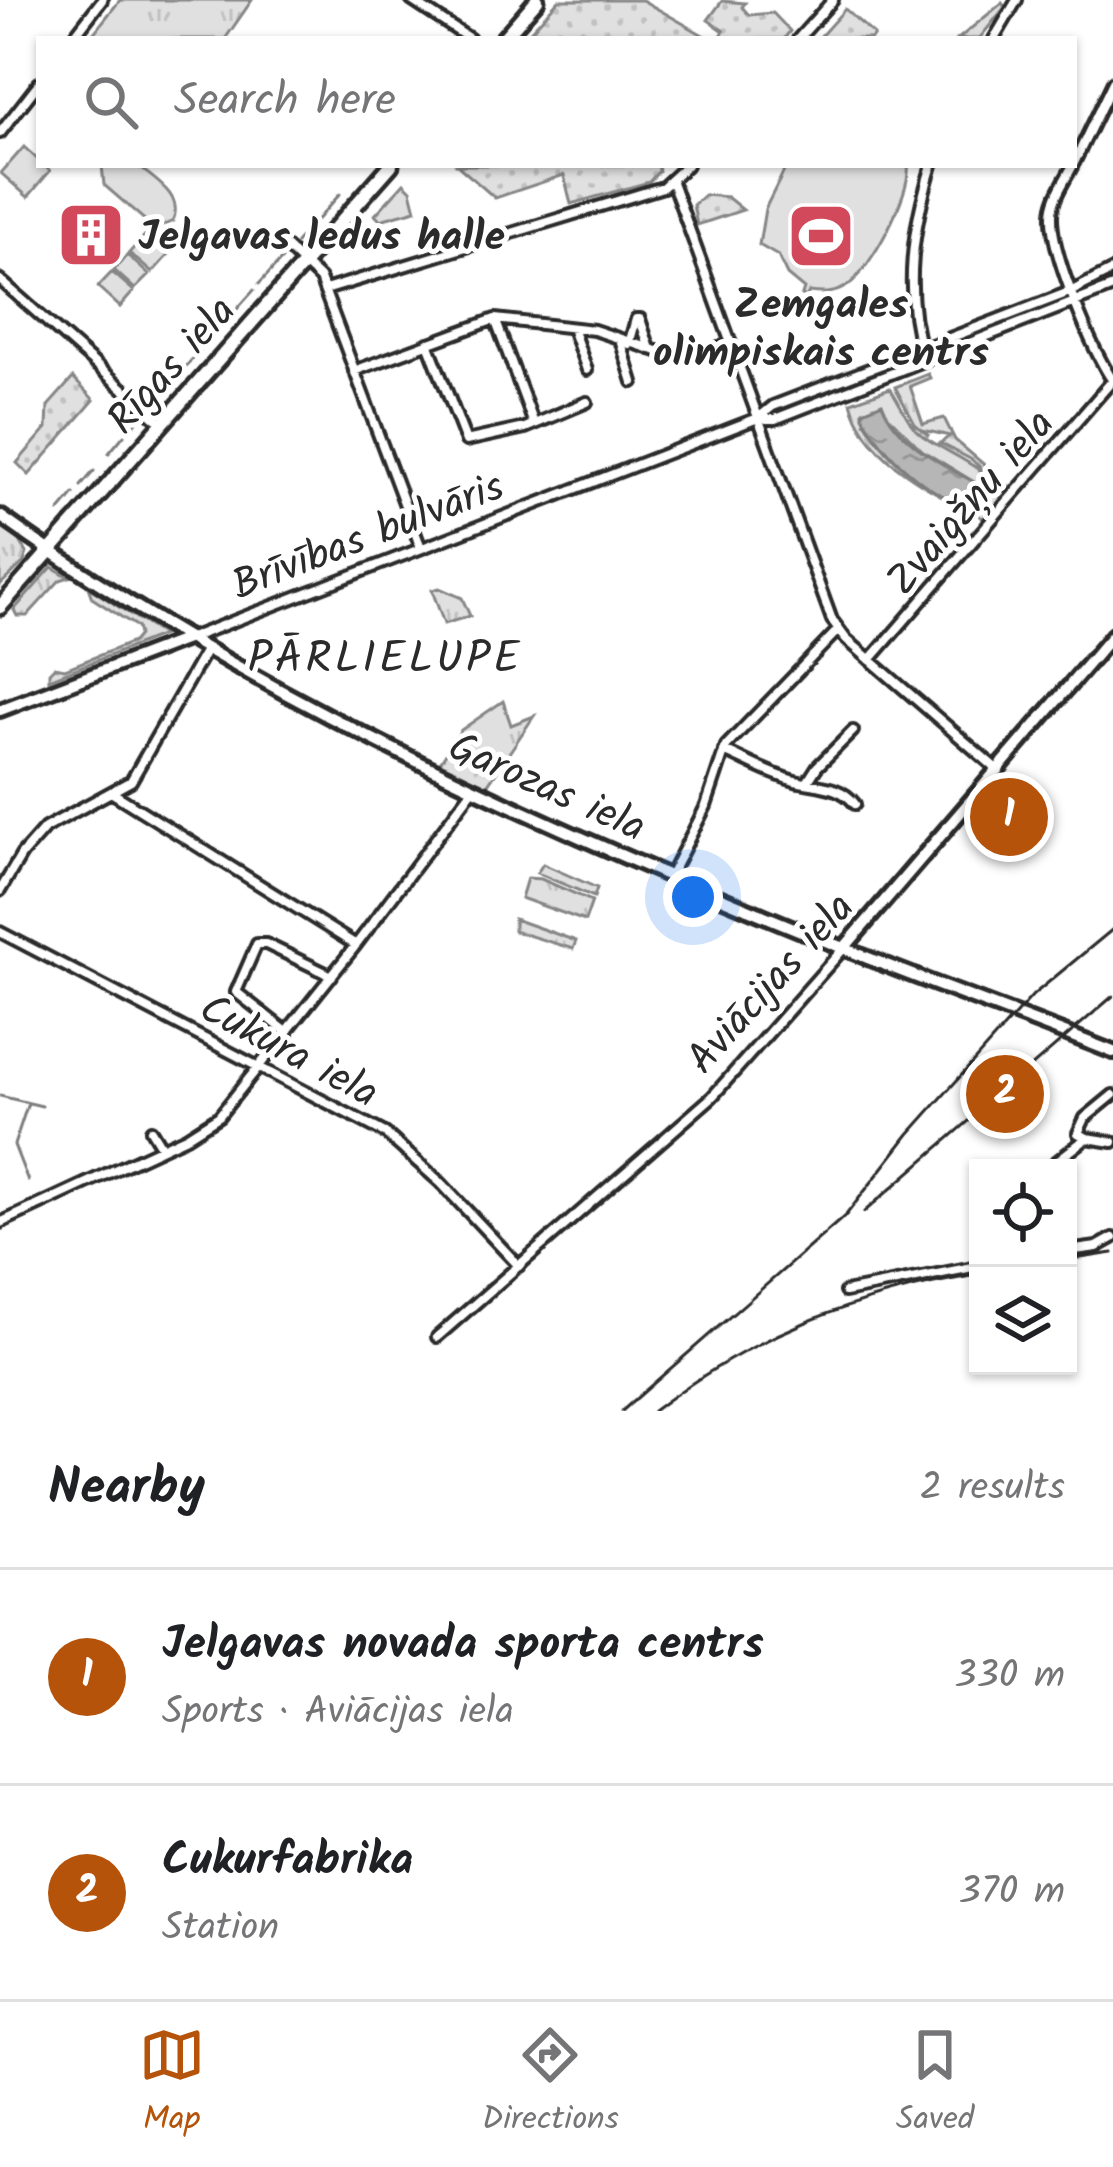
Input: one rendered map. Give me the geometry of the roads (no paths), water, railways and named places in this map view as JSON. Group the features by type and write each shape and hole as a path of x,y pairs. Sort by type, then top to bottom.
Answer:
{"main road":[{"path":"506,36 537,0"},
{"name":"Rīgas iela","path":"0,607 162,423 310,267 389,168"},
{"name":"Garozas iela","path":"0,516 206,650 329,720 670,876 844,948 1112,1049"},
{"name":"Aviācijas iela","path":"844,948 1113,635"},
{"name":"Brīvības bulvāris","path":"0,710 189,638"}],"street":[{"path":"74,36 102,0"},
{"path":"411,0 465,36"},
{"path":"801,36 832,0"},
{"path":"996,36 1017,0"},
{"path":"1077,158 1113,82"},
{"path":"0,134 36,86"},
{"path":"325,290 671,182 683,168"},
{"path":"925,361 912,310 911,279 921,202 931,168"},
{"path":"1072,168 1051,216 1072,291 1113,381"},
{"path":"671,182 785,499 838,630 999,771"},
{"path":"286,247 310,267 325,290 421,548"},
{"name":"Brīvības bulvāris","path":"189,638 758,418 773,406 1072,291 1113,270"},
{"path":"0,280 162,423"},
{"name":"Brīvības bulvāris","path":"758,418 772,420 1113,287"},
{"path":"354,371 495,319 594,331 688,359 732,343"},
{"path":"495,319 534,424"},
{"path":"633,382 625,343 636,319 640,319 651,350"},
{"path":"572,328 586,370"},
{"path":"428,343 466,441 534,424 587,402"},
{"name":"Zvaigžņu iela","path":"870,660 1113,381"},
{"path":"670,876 736,733 838,630"},
{"path":"0,891 22,854 45,828 131,781 206,650"},
{"path":"808,782 817,766 853,731"},
{"path":"724,752 798,782 843,793 855,804"},
{"path":"0,1223 162,1148 219,1116 473,789"},
{"path":"111,792 356,945"},
{"name":"Cukura iela","path":"0,932 386,1133 519,1266"},
{"path":"288,1033 236,992 257,944 332,976"},
{"name":"Aviācijas iela","path":"437,1337 712,1097 844,948"},
{"path":"1113,1095 1084,1118 1078,1132 1113,1142"},
{"path":"151,1130 162,1148"},
{"path":"1060,1159 1087,1138"},
{"path":"1077,1249 1113,1238"},
{"path":"845,1292 969,1269"}],"water":[{"path":"882,403 911,441 981,486 973,504 941,495 895,459 863,416 863,411"}],"waterway":[{"path":"296,243 340,194"},
{"path":"259,284 282,259"},
{"path":"155,401 254,290"},
{"path":"130,429 144,413"},
{"path":"109,453 124,435"},
{"path":"81,486 94,471"},
{"path":"59,512 74,494"},
{"path":"0,1096 42,1106"},
{"path":"28,1103 14,1145 28,1181"}],"railway":[{"path":"622,1411 846,1215 909,1134 1033,995 1113,929"},
{"path":"864,1212 1113,996"},
{"path":"1077,1259 1113,1253"},
{"path":"653,1411 728,1361 806,1322 890,1294 969,1277"}],"place":[{"name":"Jelgavas ledus halle","path":"91,235"},
{"name":"Zemgales olimpiskais centrs","path":"821,236"},
{"name":"Jelgavas novada sporta centrs","path":"1009,817"},
{"name":"Cukurfabrika","path":"1005,1094"}],"district":[{"name":"PĀRLIELUPE","path":"385,656"}]}
